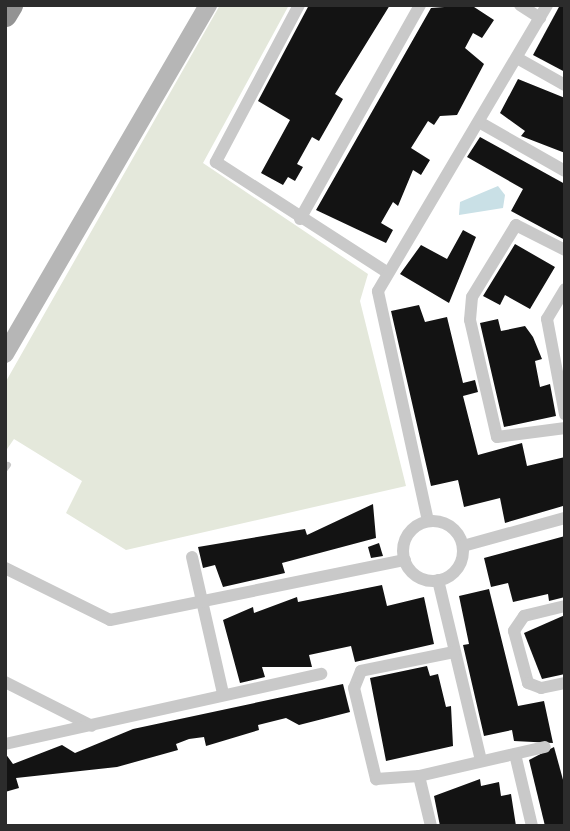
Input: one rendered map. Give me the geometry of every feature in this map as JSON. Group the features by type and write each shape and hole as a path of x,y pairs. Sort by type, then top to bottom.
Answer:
{"highway":[{"path":"5,15 11,5"}],"street":[{"path":"5,354 208,5"},
{"path":"299,5 216,159 300,219 387,272"},
{"path":"300,219 420,5"},
{"path":"520,5 540,18"},
{"path":"428,521 377,303 387,272 547,5"},
{"path":"517,58 565,85"},
{"path":"479,122 565,171"},
{"path":"565,250 516,225 472,297 470,320 497,437 565,428"},
{"path":"565,289 547,319 559,356 565,414"},
{"path":"463,546 565,518"},
{"path":"428,521 454,529 463,546 460,564 438,580 417,576 405,560 411,531 428,521"},
{"path":"192,556 223,694"},
{"path":"5,568 101,619 203,603 405,560"},
{"path":"438,580 481,761"},
{"path":"565,606 524,616 514,631 531,686 565,683"},
{"path":"454,652 377,664 356,680 376,779 419,776 545,747"},
{"path":"5,744 320,674"},
{"path":"5,682 92,726"},
{"path":"515,754 532,826"},
{"path":"419,776 431,826"}],"shaded area":[{"path":"220,5 289,5 203,163 368,274 360,301 406,486 126,550 66,513 82,481 14,439 5,452 5,383"}],"water":[{"path":"498,186 505,195 503,208 459,215 460,202"}],"building":[{"path":"309,5 390,5 335,94 343,99 319,141 312,137 297,164 303,167 295,181 288,177 283,185 261,173 290,120 258,101"},
{"path":"471,5 494,20 482,38 473,33 465,48 484,64 457,115 440,116 434,125 428,121 411,148 430,160 421,175 413,170 398,206 393,202 381,223 393,230 386,243 316,210 431,8"},
{"path":"560,5 565,5 565,72 533,55"},
{"path":"518,79 565,98 565,153 521,136 525,131 500,113"},
{"path":"480,137 565,184 565,240 511,211 523,189 467,157"},
{"path":"463,230 476,237 449,303 400,274 421,245 447,259"},
{"path":"515,244 555,267 530,309 505,295 500,305 483,296"},
{"path":"419,305 425,322 447,317 463,383 475,380 478,392 463,396 478,455 522,443 527,466 565,457 563,506 505,523 500,498 464,507 458,480 431,486 391,311"},
{"path":"498,319 501,331 525,326 533,337 542,359 535,361 540,387 550,384 556,416 504,427 480,323"},
{"path":"373,504 376,538 282,563 285,573 223,587 215,565 203,568 198,547 305,529 307,535"},
{"path":"565,536 565,597 549,601 548,594 513,602 508,583 491,587 484,558"},
{"path":"379,543 383,556 371,558 368,547"},
{"path":"382,585 387,606 424,597 434,644 355,662 351,646 309,655 312,667 262,667 265,677 240,683 223,620 253,607 254,613 297,597 298,602"},
{"path":"489,589 518,706 544,701 553,743 514,741 512,730 484,736 463,645 469,644 459,596"},
{"path":"565,615 565,674 542,679 524,633"},
{"path":"427,666 430,676 438,674 446,707 451,706 453,746 386,761 370,678"},
{"path":"343,684 350,712 299,725 286,718 258,725 259,730 206,746 204,737 189,739 176,744 178,750 117,767 16,778 19,788 5,792 5,753 13,764 62,745 75,753 133,729"},
{"path":"554,747 565,787 565,826 545,826 529,760"},
{"path":"480,779 481,786 499,782 501,796 511,794 516,826 440,826 434,796"}]}
